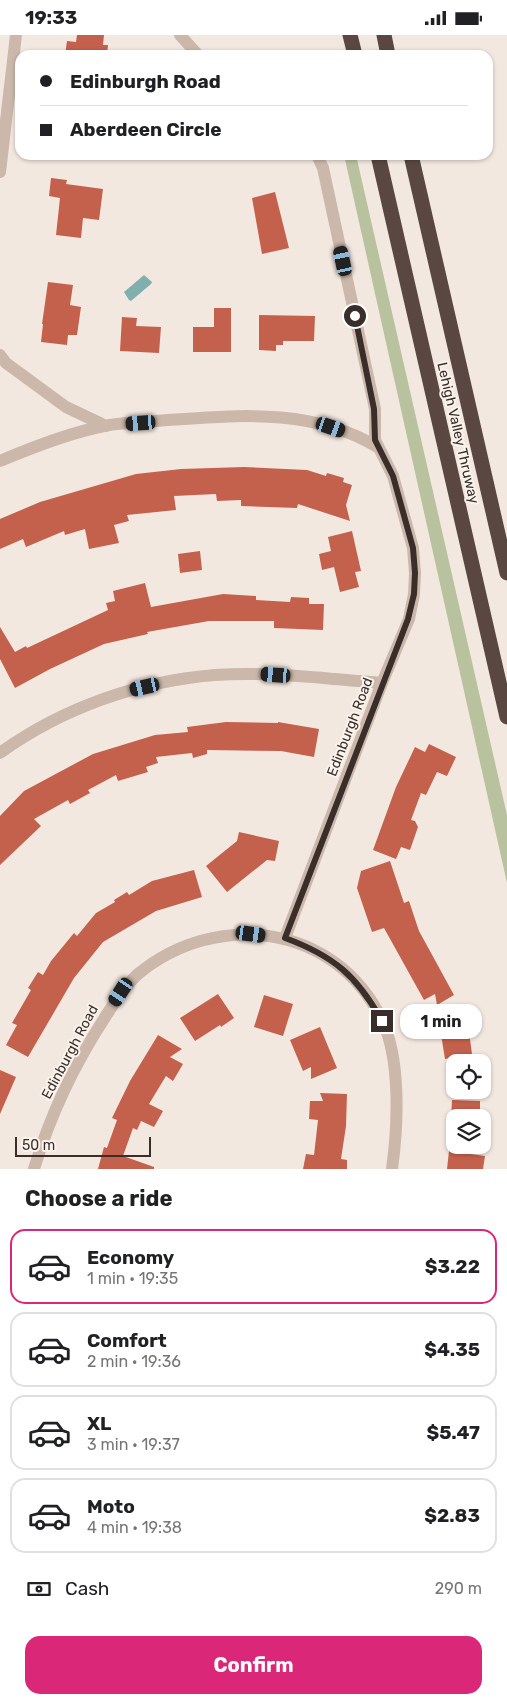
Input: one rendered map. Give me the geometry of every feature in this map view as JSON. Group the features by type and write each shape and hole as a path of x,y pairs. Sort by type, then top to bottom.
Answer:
{"highway":[{"path":"350,35 354,50"},
{"path":"384,35 387,50"},
{"name":"Lehigh Valley Thruway","path":"379,160 507,717"},
{"name":"Lehigh Valley Thruway","path":"412,160 507,573"}],"street":[{"path":"0,172 16,35"},
{"path":"180,35 194,50"},
{"name":"Edinburgh Road","path":"34,1169 52,1118 71,1076 93,1035 121,992 137,976 155,961 180,948 206,939 251,934 285,938 408,619 414,594 413,548 393,476 375,440 374,409 323,168 319,160"},
{"path":"0,355 6,363 66,407 106,426"},
{"path":"0,461 76,433 106,426 228,415 259,415 300,420 331,427 358,437 379,448"},
{"path":"0,753 51,721 90,703 131,690 173,680 216,675 258,674 382,683"},
{"path":"285,938 310,947 352,977 369,998 382,1021 391,1045 395,1071 396,1121 392,1169"}],"green space":[{"path":"345,160 357,160 507,815 507,883"}],"water":[{"path":"144,275 152,282 151,284 131,301 129,300 124,292"}],"building":[{"path":"77,35 104,35 103,45 108,45 108,50 66,50 67,41 76,42"},
{"path":"51,178 67,180 66,184 103,189 99,220 83,218 81,238 56,235 60,198 49,196"},
{"path":"275,192 289,248 262,254 252,198"},
{"path":"48,282 73,285 70,305 81,307 77,335 68,335 67,345 41,342"},
{"path":"214,308 231,308 231,352 193,352 193,327 214,327"},
{"path":"259,315 315,316 314,341 283,341 283,345 276,345 276,351 259,350"},
{"path":"122,317 137,318 136,326 161,327 159,353 120,351"},
{"path":"244,467 307,470 326,476 327,473 344,478 343,482 352,485 346,505 350,521 298,504 297,508 241,506 241,500 217,501 216,494 174,496 176,510 127,515 129,521 114,525 119,543 89,549 85,529 65,535 64,531 26,547 23,539 0,549 0,519 40,502 136,474 181,469"},
{"path":"352,531 361,571 355,572 359,587 340,592 334,567 322,570 319,554 331,551 328,537"},
{"path":"200,551 202,570 180,573 178,554"},
{"path":"145,583 151,607 223,594 256,596 256,600 290,602 291,597 309,598 309,604 324,604 323,630 274,628 274,621 209,621 147,632 148,634 104,644 50,669 15,688 0,659 0,627 15,652 108,610 106,603 115,601 113,591"},
{"path":"226,722 278,722 319,729 314,757 281,751 207,750 207,754 193,758 192,753 156,757 158,763 146,767 148,772 118,781 116,775 88,790 90,793 70,804 68,800 34,819 41,826 0,865 0,816 24,791 93,754 155,735 188,732 187,727"},
{"path":"429,744 456,757 447,776 437,772 426,795 421,793 411,820 415,821 418,827 410,850 401,847 396,859 373,850 396,787 415,747 425,752"},
{"path":"239,832 279,841 275,861 267,860 227,892 206,866 237,841"},
{"path":"390,861 404,903 409,901 419,931 454,995 437,1005 435,994 424,1000 384,928 372,932 357,888 361,871"},
{"path":"194,870 202,897 156,911 103,942 74,978 28,1057 6,1045 17,1025 12,1023 31,990 28,988 38,972 43,975 51,961 74,933 77,936 96,913 115,902 114,900 127,892 129,895 152,881"},
{"path":"218,994 234,1018 195,1041 180,1018"},
{"path":"264,995 293,1004 283,1036 254,1027"},
{"path":"467,1017 472,1054 446,1054 445,1059 439,1022"},
{"path":"320,1027 337,1068 311,1079 311,1067 303,1071 290,1040"},
{"path":"158,1035 182,1049 170,1057 183,1064 173,1081 166,1076 149,1104 163,1111 154,1127 141,1121 137,1130 133,1128 123,1156 154,1167 154,1169 98,1169 104,1147 107,1148 117,1120 112,1118 130,1081"},
{"path":"0,1070 16,1077 0,1114"},
{"path":"320,1093 347,1094 346,1126 341,1159 347,1160 347,1169 303,1169 306,1154 314,1155 318,1120 309,1119 310,1101 323,1101"},
{"path":"452,1100 480,1101 480,1109 451,1109"},
{"path":"449,1154 485,1156 483,1169 447,1169"}],"route":[{"path":"355,316 374,409 375,440 393,476 413,548 414,594 408,619 285,938 310,947 352,977 369,998 382,1021"}]}
